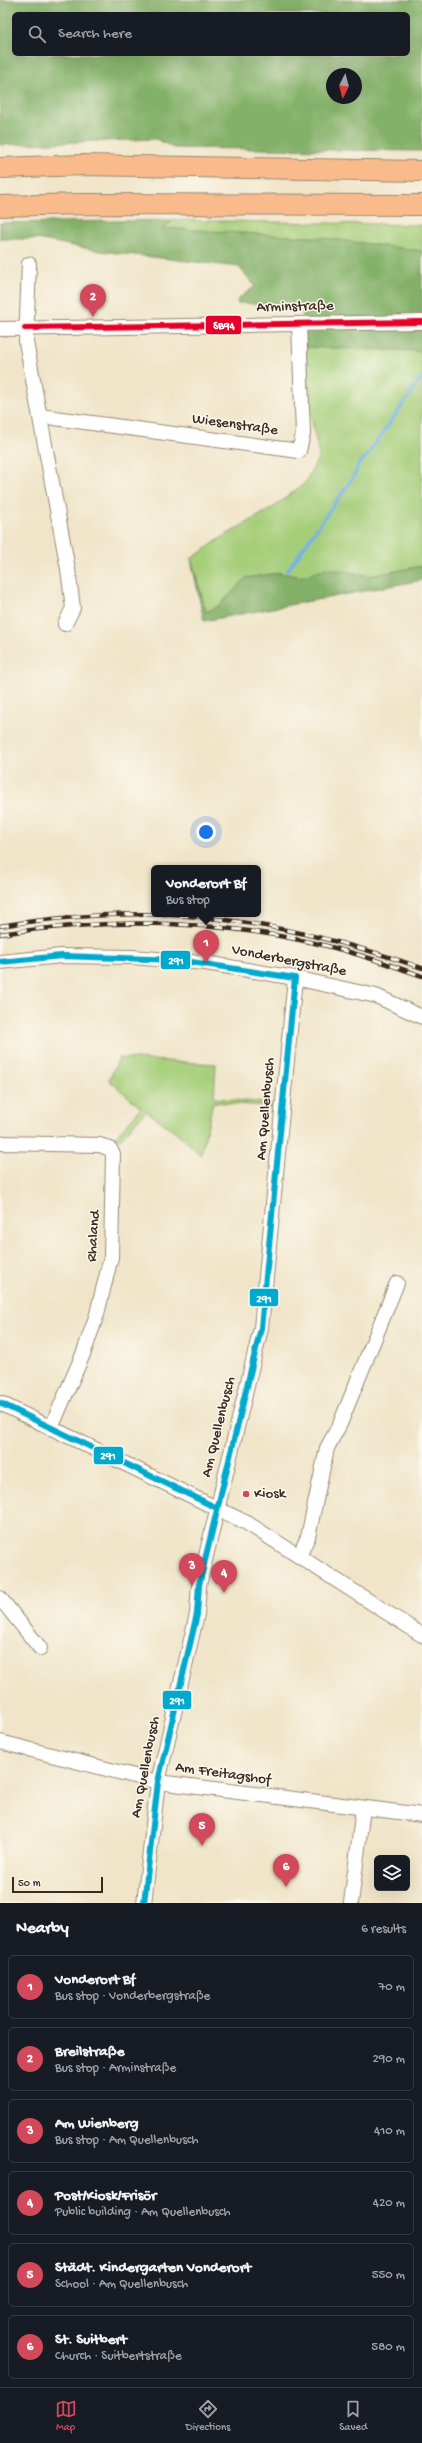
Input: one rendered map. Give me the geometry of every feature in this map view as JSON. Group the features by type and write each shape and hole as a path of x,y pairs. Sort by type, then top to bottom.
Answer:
{"highway":[{"path":"0,168 83,165 422,171"},
{"path":"0,206 82,204 422,205"}],"street":[{"path":"29,264 25,328 71,593 73,608 65,624"},
{"name":"Arminstraße","path":"0,329 422,322"},
{"name":"Wiesenstraße","path":"40,416 300,451 303,434 298,324"},
{"name":"Vonderbergstraße","path":"0,962 62,956 162,959 206,963 295,978 376,996 422,1017"},
{"name":"Am Quellenbusch","path":"144,1903 158,1782 197,1614 199,1585 261,1328 295,978"},
{"name":"Rhaland","path":"0,1143 100,1145 110,1149 113,1154 111,1256 97,1314 84,1352 51,1428"},
{"path":"299,1556 308,1537 326,1448 340,1424 396,1283"},
{"path":"0,1403 247,1523 422,1635"},
{"path":"0,1598 40,1648"},
{"name":"Am Freitagshof","path":"0,1742 158,1782 422,1816"},
{"path":"351,1903 363,1808"}],"green space":[{"path":"0,0 422,0 422,151 174,148 156,139 0,145"},
{"path":"174,220 422,225 422,251 324,238 162,229"},
{"path":"174,220 163,228 324,238 422,251 422,351 305,347 302,306 237,303 238,299 255,286 239,267 100,251 37,239 0,239 0,223"},
{"path":"305,347 422,351 422,566 370,576 327,568 301,577 279,573 246,578 219,606 206,612 191,559 224,536 274,507 305,483 319,456 309,405"},
{"path":"191,559 206,612 219,606 246,578 279,573 301,577 327,568 370,576 422,566 422,580 204,621"},
{"path":"119,1058 216,1064 214,1098 265,1103 273,1106 272,1109 265,1106 213,1102 201,1155 176,1132 146,1111 119,1140 116,1136 141,1108 109,1080"}],"waterway":[{"path":"287,571 354,476 359,463 366,457 422,377"}],"railway":[{"path":"0,926 54,919 109,915 151,915"},
{"path":"200,917 244,922 296,932 347,944 422,968"},
{"path":"0,934 38,929 113,924 188,925 225,928 263,933 331,947 422,976"}],"transit line":[{"name":"SB94","path":"25,328 422,322"},
{"name":"291","path":"0,962 62,956 178,960 295,978 261,1328 199,1585 197,1614 158,1782 144,1903"},
{"name":"291","path":"0,1403 217,1508"}],"place":[{"name":"Breilstraße","path":"93,317"},
{"name":"Vonderort Bf","path":"206,963"},
{"name":"Kiosk","path":"246,1494"},
{"name":"Am Wienberg","path":"192,1586"},
{"name":"Post/Kiosk/Frisör","path":"224,1593"},
{"name":"Städt. Kindergarten Vonderort","path":"202,1846"},
{"name":"St. Suitbert","path":"286,1887"}]}
